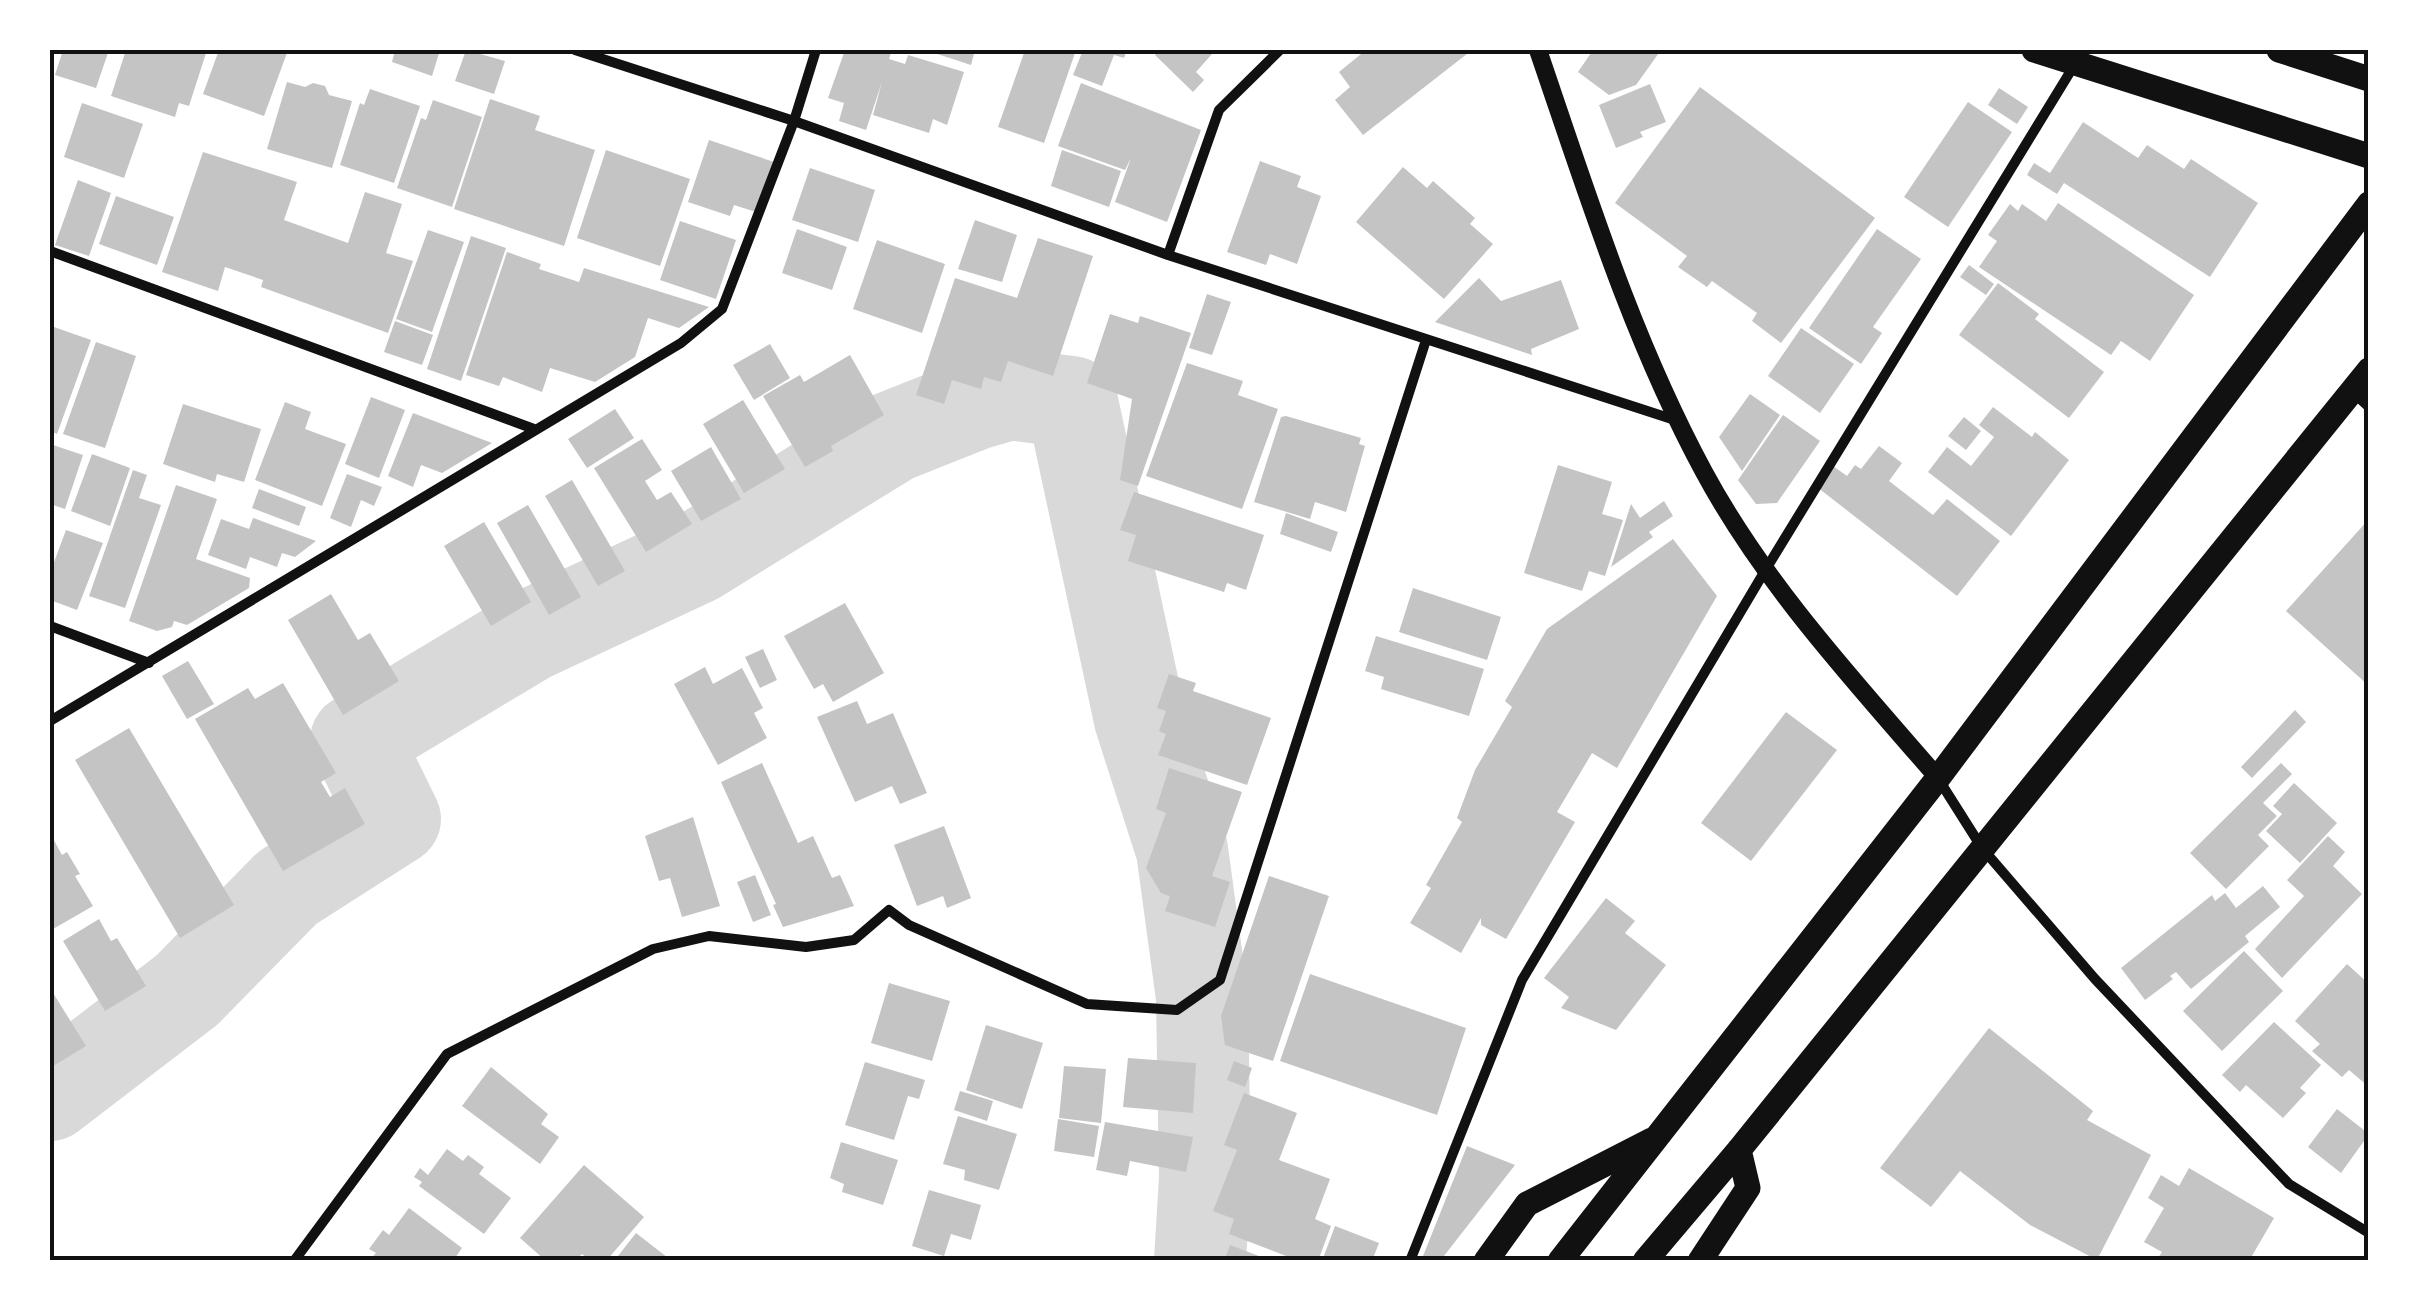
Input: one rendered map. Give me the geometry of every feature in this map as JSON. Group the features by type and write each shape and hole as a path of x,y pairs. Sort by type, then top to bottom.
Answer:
{"main road":[{"path":"2034,50 2369,156"},
{"path":"2279,50 2369,79"},
{"path":"1560,1261 1938,778 2369,204"},
{"path":"1645,1261 1982,848 2361,399 2369,370"},
{"path":"1486,1261 1527,1204 1661,1136"},
{"path":"1700,1261 1748,1188 1739,1150"}],"street":[{"path":"575,50 794,121 1168,255 1680,422"},
{"path":"50,721 680,344 722,309 794,121 816,50"},
{"path":"1168,255 1219,110 1280,50"},
{"path":"1538,50 1624,299 1704,474 1766,569 1813,632 1938,778 1982,848 2095,979 2289,1184 2369,1232"},
{"path":"1410,1261 1522,980 1766,569 2075,64"},
{"path":"50,251 534,429"},
{"path":"294,1261 447,1054 653,949 709,936 806,947 854,940 889,910 910,925 1087,1004 1177,1010 1220,980 1426,340"},
{"path":"50,626 149,663"}],"building":[{"path":"63,50 109,50 96,88 55,75"},
{"path":"126,50 207,50 189,106 179,103 175,117 111,96"},
{"path":"219,50 288,50 264,116 203,94"},
{"path":"395,50 440,50 432,76 392,62"},
{"path":"466,50 505,61 494,94 455,81"},
{"path":"845,50 892,50 889,59 905,64 908,55 964,72 947,125 933,119 929,133 873,115 882,82 866,130 839,121 844,103 828,98"},
{"path":"925,50 975,50 971,65"},
{"path":"1025,50 1076,50 1044,143 998,127"},
{"path":"1083,50 1127,50 1124,58 1114,55 1102,86 1073,75"},
{"path":"1160,50 1177,54 1181,50 1208,50 1212,54 1196,72 1204,80 1193,92 1155,55"},
{"path":"1366,50 1472,50 1363,135 1335,100 1350,87 1339,72"},
{"path":"1593,50 1661,50 1636,85 1609,95 1578,72"},
{"path":"287,82 305,87 313,83 325,86 329,95 352,101 332,168 267,149"},
{"path":"1081,83 1201,130 1167,222 1115,202 1131,158 1125,170 1058,146"},
{"path":"1650,84 1666,122 1640,132 1643,137 1616,148 1599,105"},
{"path":"1700,87 1875,218 1781,343 1752,321 1757,313 1712,281 1707,287 1678,267 1687,256 1615,203"},
{"path":"1999,88 2028,107 2017,124 1988,105"},
{"path":"370,89 420,106 394,183 340,165 360,103 364,105"},
{"path":"490,99 540,116 535,130 595,150 564,246 454,209"},
{"path":"433,100 482,117 452,207 397,188 421,118 426,120"},
{"path":"1968,102 2012,132 1948,227 1904,197"},
{"path":"82,103 143,124 124,178 64,157"},
{"path":"2083,122 2138,158 2147,145 2184,169 2191,159 2258,203 2210,277 2064,183 2057,194 2027,175 2034,163 2050,173"},
{"path":"709,140 774,162 756,212 734,205 730,216 688,202"},
{"path":"606,150 690,179 660,266 577,238"},
{"path":"1062,150 1121,171 1109,207 1051,186"},
{"path":"203,152 297,182 284,220 348,243 365,192 402,204 386,253 413,261 388,333 261,287 263,280 225,267 218,291 162,272"},
{"path":"1260,161 1301,176 1297,187 1321,196 1297,264 1270,254 1266,265 1227,252"},
{"path":"1403,167 1427,188 1433,181 1475,218 1470,224 1493,244 1444,299 1356,222"},
{"path":"810,168 875,190 858,242 792,220"},
{"path":"78,180 111,193 89,256 55,245"},
{"path":"116,196 174,217 157,265 99,244"},
{"path":"2058,203 2194,295 2150,361 2121,341 2111,355 1979,267 1997,241 1988,235 2010,204 2018,211 2022,204 2046,221"},
{"path":"975,220 1017,235 1002,282 958,269"},
{"path":"680,221 736,240 716,299 660,280"},
{"path":"797,229 847,247 832,290 782,273"},
{"path":"1877,229 1921,259 1873,327 1882,333 1861,364 1809,328"},
{"path":"428,230 464,242 432,332 396,319"},
{"path":"471,236 506,248 461,381 427,369"},
{"path":"1038,238 1093,256 1053,376 1008,361 1001,382 984,377 981,389 952,380 944,404 916,395 955,278 1017,298"},
{"path":"877,240 945,264 922,333 853,309"},
{"path":"507,252 541,264 539,269 579,282 584,268 709,307 679,328 648,318 635,357 595,382 550,368 542,392 503,377 499,386 466,375"},
{"path":"1969,265 1994,284 1986,295 1960,277"},
{"path":"1479,278 1501,301 1561,280 1579,329 1531,349 1532,355 1435,322"},
{"path":"1998,283 2039,314 2035,319 2104,372 2069,418 1959,335"},
{"path":"1207,294 1231,302 1212,355 1189,348"},
{"path":"1110,314 1138,323 1140,316 1191,333 1138,486 1120,480 1132,399 1087,383"},
{"path":"395,321 433,335 422,365 384,352"},
{"path":"54,327 91,340 57,434 50,431 50,339"},
{"path":"1801,328 1854,364 1820,413 1768,376"},
{"path":"96,342 136,356 105,448 63,434"},
{"path":"770,344 790,378 754,400 733,365"},
{"path":"850,355 884,415 831,446 833,451 805,467 763,396 800,375 804,382"},
{"path":"1187,363 1243,381 1238,395 1278,409 1242,509 1146,476"},
{"path":"1750,394 1780,415 1742,471 1719,437"},
{"path":"371,397 405,410 379,478 345,464"},
{"path":"743,400 785,469 744,493 703,424"},
{"path":"285,402 311,412 305,429 346,444 322,506 255,480"},
{"path":"183,404 261,429 244,482 217,474 215,482 163,464"},
{"path":"1993,407 2032,437 2035,432 2069,460 2011,536 1928,472 1947,447 1971,466 1994,437 1979,425"},
{"path":"615,409 634,438 587,468 568,439"},
{"path":"413,413 492,443 442,473 421,465 413,487 388,476"},
{"path":"1783,415 1820,441 1777,503 1756,504 1738,480"},
{"path":"1281,417 1361,438 1359,444 1365,446 1346,512 1315,502 1310,519 1254,502"},
{"path":"1964,417 1981,431 1966,450 1948,436"},
{"path":"642,439 662,470 645,481 657,500 671,492 692,524 646,552 594,468"},
{"path":"50,444 83,455 65,509 50,504"},
{"path":"1879,446 1902,463 1889,481 1933,515 1947,499 2000,541 1957,596 1817,487 1833,466 1847,476 1855,465 1861,469"},
{"path":"711,447 741,499 701,521 671,471"},
{"path":"92,454 130,468 110,526 71,511"},
{"path":"1558,465 1612,482 1602,514 1623,520 1605,576 1589,571 1582,591 1524,573"},
{"path":"133,470 147,475 139,498 161,505 125,608 89,596"},
{"path":"347,474 382,487 374,506 361,500 351,527 330,518"},
{"path":"572,480 625,571 598,586 545,496"},
{"path":"176,485 217,499 196,559 250,578 249,588 187,625 174,621 172,627 157,631 129,621"},
{"path":"259,489 306,507 299,526 252,508"},
{"path":"1134,492 1264,535 1246,590 1227,583 1224,592 1128,561 1136,535 1120,530"},
{"path":"1664,501 1673,516 1649,532 1653,537 1611,567 1631,504 1640,518"},
{"path":"528,505 581,597 549,615 497,523"},
{"path":"1286,513 1338,532 1331,552 1280,534"},
{"path":"253,518 316,541 295,557 282,553 277,567 250,557 246,569 208,555 221,519 249,529"},
{"path":"2369,519 2369,686 2286,611"},
{"path":"484,522 531,602 491,626 444,546"},
{"path":"66,530 103,543 77,610 50,600 50,573"},
{"path":"1673,539 1717,596 1617,768 1592,753 1557,812 1575,822 1506,939 1481,925 1481,918 1461,953 1410,923 1431,888 1426,885 1462,822 1457,818 1475,770 1512,707 1505,701 1547,629"},
{"path":"1413,588 1501,617 1487,660 1399,632"},
{"path":"331,594 358,640 370,633 399,681 343,715 288,620"},
{"path":"845,603 884,673 833,702 823,684 814,689 784,636"},
{"path":"1376,636 1484,669 1469,716 1381,689 1384,677 1365,671"},
{"path":"763,649 777,680 760,688 745,657"},
{"path":"188,661 214,704 187,719 162,676"},
{"path":"705,667 713,684 742,668 763,708 754,713 767,738 718,765 674,684"},
{"path":"1169,674 1196,683 1193,691 1271,718 1247,785 1158,755 1166,734 1159,731 1166,711 1157,708"},
{"path":"283,683 336,773 321,782 330,797 345,788 365,824 283,871 195,719 248,688 255,699"},
{"path":"857,701 867,724 893,713 927,793 900,804 892,786 855,802 817,717"},
{"path":"2295,710 2306,722 2252,778 2241,767"},
{"path":"1786,712 1837,750 1751,861 1701,823"},
{"path":"129,728 234,905 180,938 75,760"},
{"path":"762,763 798,843 813,836 832,878 840,875 854,906 783,927 721,782"},
{"path":"2281,763 2292,774 2263,803 2277,816 2258,835 2269,846 2226,889 2190,853"},
{"path":"1169,768 1242,792 1212,876 1230,882 1215,927 1165,911 1170,896 1161,893 1146,868 1166,813 1156,809"},
{"path":"2294,783 2337,823 2300,863 2266,831 2282,814 2273,806"},
{"path":"693,817 720,906 682,917 670,878 659,881 645,836"},
{"path":"944,826 971,898 947,908 943,896 917,906 894,845"},
{"path":"50,833 62,855 67,852 80,874 75,876 93,906 53,929 50,924"},
{"path":"2328,836 2345,852 2333,866 2362,894 2282,978 2255,949 2304,896 2287,880"},
{"path":"755,875 771,915 753,922 737,882"},
{"path":"1269,876 1329,896 1273,1061 1225,1045 1221,1016"},
{"path":"2263,886 2280,907 2245,936 2249,942 2191,989 2176,972 2170,976 2173,979 2145,1000 2121,968 2212,895 2215,901 2225,893 2236,908"},
{"path":"1606,898 1635,921 1625,933 1666,965 1616,1030 1561,1008 1569,997 1544,978"},
{"path":"99,919 111,941 117,938 146,986 105,1011 63,941"},
{"path":"2244,951 2283,991 2222,1051 2183,1011"},
{"path":"2347,964 2369,984 2369,1087 2349,1070 2342,1077 2312,1051 2320,1044 2295,1021"},
{"path":"1310,974 1466,1028 1437,1115 1280,1061"},
{"path":"889,983 950,1001 932,1061 871,1043"},
{"path":"50,988 86,1046 50,1068"},
{"path":"2274,1022 2321,1065 2300,1088 2306,1093 2283,1118 2246,1085 2240,1092 2222,1075"},
{"path":"986,1025 1043,1043 1022,1109 966,1090"},
{"path":"1989,1028 2093,1111 2087,1120 2151,1155 2097,1260 2030,1225 1960,1171 1931,1207 1880,1168"},
{"path":"1128,1058 1196,1063 1193,1113 1123,1107"},
{"path":"1234,1061 1252,1068 1245,1087 1227,1080"},
{"path":"865,1062 925,1080 919,1099 908,1096 894,1140 845,1125"},
{"path":"1064,1066 1106,1069 1101,1123 1059,1118"},
{"path":"491,1067 548,1114 541,1124 559,1137 540,1164 462,1106"},
{"path":"960,1091 993,1101 987,1121 954,1110"},
{"path":"1244,1093 1297,1113 1279,1160 1330,1179 1315,1219 1331,1226 1318,1261 1299,1261 1229,1234 1234,1219 1213,1211 1237,1150 1224,1145"},
{"path":"2337,1109 2369,1134 2341,1173 2308,1147"},
{"path":"958,1116 1017,1134 999,1190 964,1180 965,1170 943,1164"},
{"path":"1058,1119 1099,1126 1094,1157 1054,1151"},
{"path":"1105,1122 1193,1137 1186,1172 1130,1161 1127,1176 1096,1170"},
{"path":"841,1142 898,1160 883,1205 842,1192 844,1184 830,1178"},
{"path":"1467,1146 1515,1165 1440,1261 1421,1261"},
{"path":"447,1149 463,1161 468,1155 484,1167 479,1174 511,1198 484,1234 419,1186 422,1182 414,1177 420,1168 428,1175"},
{"path":"584,1165 644,1217 606,1261 590,1261 582,1254 575,1261 546,1261 520,1238"},
{"path":"2189,1168 2274,1218 2249,1261 2156,1261 2162,1252 2144,1242 2164,1208 2148,1198 2161,1175 2179,1186"},
{"path":"929,1190 981,1205 971,1240 951,1234 944,1256 912,1246"},
{"path":"409,1208 462,1248 453,1261 369,1261 376,1253 369,1249 383,1230 389,1235"},
{"path":"1335,1226 1379,1243 1372,1261 1322,1261"},
{"path":"636,1233 672,1261 614,1261"},
{"path":"1230,1245 1272,1261 1224,1261"}],"waterway":[{"path":"50,1095 187,990 287,888 395,819 356,740 529,636 696,558 892,437 1010,394 1072,402 1140,719 1182,850 1202,997 1205,1178 1200,1261"}]}
